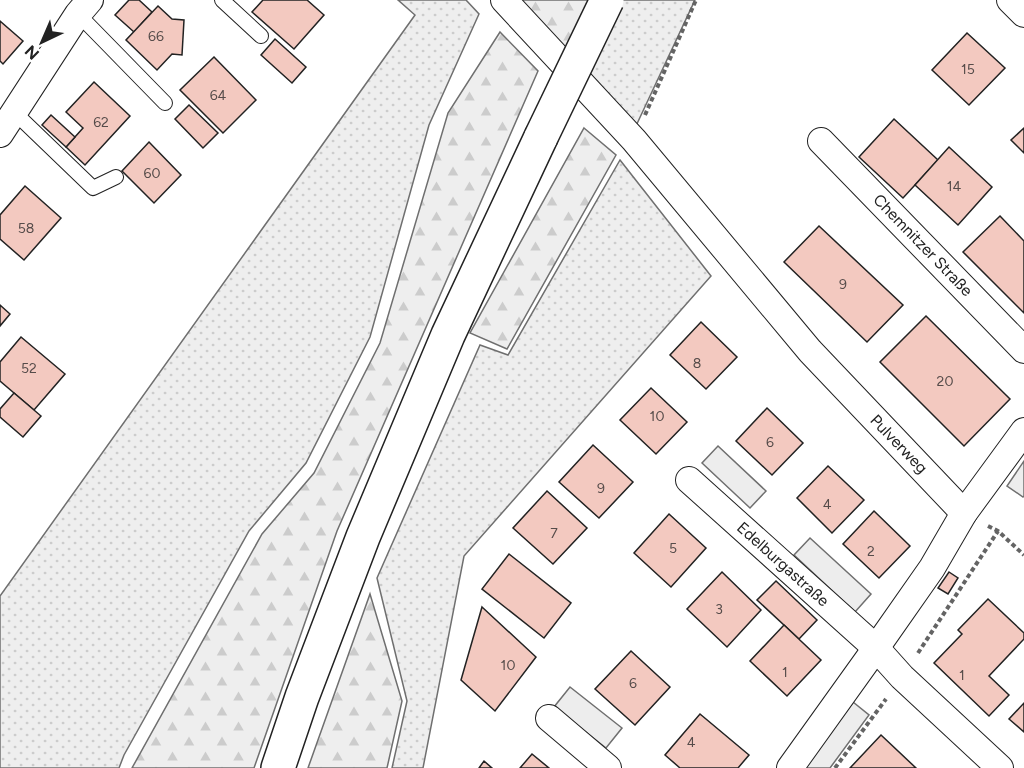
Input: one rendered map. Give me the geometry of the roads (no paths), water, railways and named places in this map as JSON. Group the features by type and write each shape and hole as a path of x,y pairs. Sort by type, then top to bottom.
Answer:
{"main road":[{"path":"278,768 302,697 363,537 448,335 607,0"}],"street":[{"name":"Pulverweg","path":"504,0 634,140 810,351 964,513"},
{"path":"1010,0 1024,14"},
{"path":"0,134 77,5"},
{"name":"Chemnitzer Straße","path":"821,141 1024,350"},
{"path":"790,768 932,568 964,513 1024,431"},
{"name":"Edelburgastraße","path":"689,480 876,648 902,677 1000,768"},
{"path":"549,718 608,768"}],"lane":[{"path":"222,0 261,36"},
{"path":"77,5 165,103"},
{"path":"14,112 93,188 116,177"}]}
